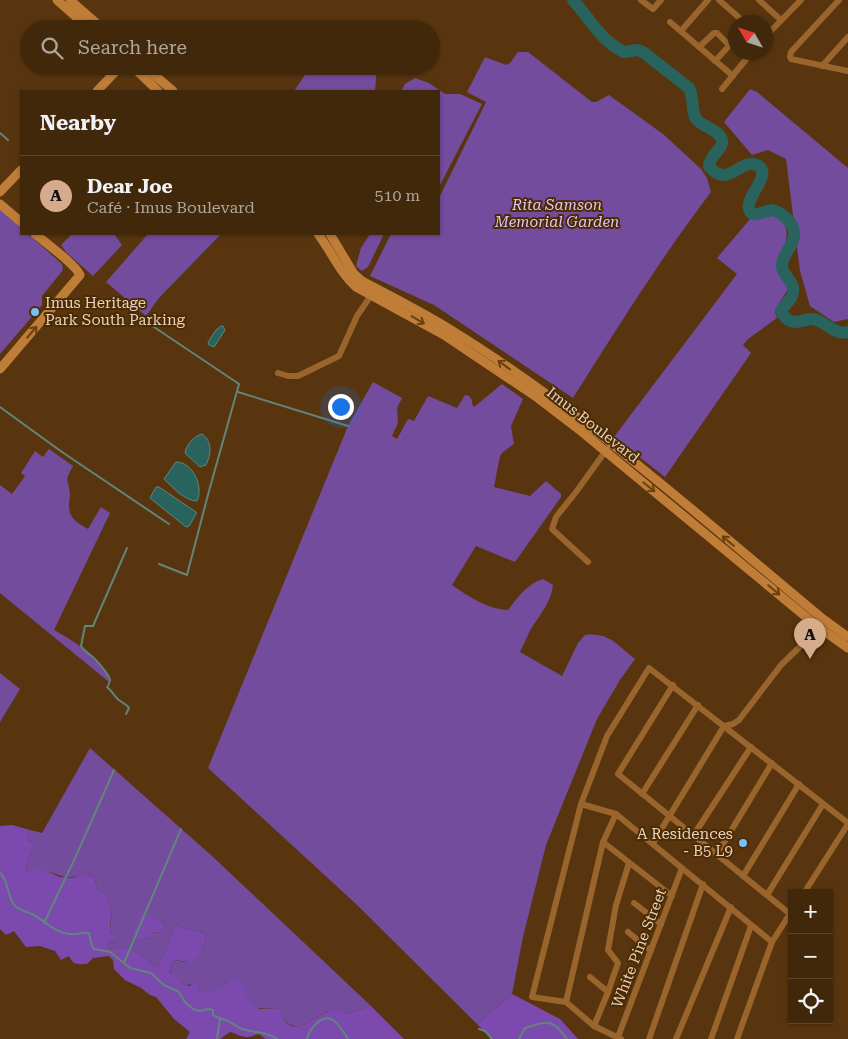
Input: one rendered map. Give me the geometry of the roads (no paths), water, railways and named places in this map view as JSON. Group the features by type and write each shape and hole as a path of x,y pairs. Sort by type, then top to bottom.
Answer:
{"main road":[{"path":"57,0 80,20"},
{"path":"70,0 93,20"},
{"path":"98,90 112,75"},
{"path":"141,75 157,90"},
{"path":"154,75 172,90"},
{"path":"0,192 20,171"},
{"path":"0,204 20,221"},
{"path":"0,370 80,275 65,259 36,235"},
{"name":"Imus Boulevard","path":"319,235 349,280 356,287 373,292 446,332 608,447 820,622 848,648"},
{"name":"Imus Boulevard","path":"331,235 354,274 373,292"},
{"name":"Imus Boulevard","path":"820,622 848,637"}],"street":[{"path":"641,0 653,9 661,0"},
{"path":"681,31 708,0"},
{"path":"719,0 736,15"},
{"path":"759,0 781,20"},
{"path":"838,0 791,52 790,57 791,59 848,72"},
{"path":"773,29 799,1"},
{"path":"670,22 732,76"},
{"path":"699,47 716,33 728,46 715,60"},
{"path":"822,66 848,37"},
{"path":"722,89 745,60"},
{"path":"278,373 298,376 339,356 357,316 373,292"},
{"path":"588,562 552,530 556,517 608,447"},
{"path":"653,843 724,726 739,720 781,665 809,638 820,622"},
{"path":"620,1038 594,1026 566,1002 532,996 581,804 607,736 649,668 848,824 807,889"},
{"path":"673,685 618,774 788,911"},
{"path":"642,794 698,705"},
{"path":"693,836 751,747"},
{"path":"717,854 772,763"},
{"path":"743,876 798,784"},
{"path":"581,804 616,814 772,942"},
{"path":"767,895 824,804"},
{"path":"566,1002 603,842 616,814"},
{"path":"603,842 672,896"},
{"path":"594,1026 618,963 608,950 616,905 629,863"},
{"name":"White Pine Street","path":"620,1038 682,868"},
{"path":"650,1039 703,884"},
{"path":"634,903 661,924"},
{"path":"676,1039 731,907"},
{"path":"738,1039 772,942 788,918"},
{"path":"711,1039 751,926"},
{"path":"628,932 651,951"},
{"path":"590,976 608,992"}],"water":[{"path":"221,326 225,330 214,347 209,345 208,342"},
{"path":"202,434 208,441 210,452 206,465 200,467 185,453 191,441"},
{"path":"176,462 187,466 195,476 199,489 197,501 183,496 164,479"},
{"path":"156,487 159,487 196,512 189,526 186,527 150,498"}],"waterway":[{"path":"573,0 609,42 624,52 637,50 643,52 689,88 696,118 717,133 722,139 721,146 712,158 709,166 716,173 728,174 751,164 757,165 761,169 761,179 751,198 749,209 753,214 769,210 775,211 785,217 794,231 794,237 782,265 782,269 793,287 791,298 781,311 785,317 794,322 808,319 816,320 838,332 848,332"},
{"path":"0,133 8,140"},
{"path":"145,321 239,384 187,575 159,564"},
{"path":"238,392 348,426"},
{"path":"0,407 62,452 169,524"},
{"path":"126,714 129,708 117,699 107,687 110,680 107,674 98,662 81,646 85,626 93,626 127,548"},
{"path":"44,923 114,770"},
{"path":"124,963 181,829"},
{"path":"0,873 5,880 12,901 18,909 32,914 55,929 65,933 89,933 94,949 110,952 130,968 151,973 164,985 179,992 185,1002 193,1009 200,1011 213,1010 213,1015 241,1029 266,1034 277,1039"},
{"path":"307,1039 310,1031 320,1021 329,1018 337,1024 348,1039"},
{"path":"217,1039 220,1019"},
{"path":"519,1039 525,1028 544,1023 553,1024 567,1039"},
{"path":"479,1029 485,1031 492,1039"}],"place":[{"name":"Imus Heritage Park South Parking","path":"35,312"},
{"name":"Dear Joe","path":"810,659"},
{"name":"A Residences - B5 L9","path":"743,843"}],"park label":[{"name":"Rita Samson Memorial Garden","path":"557,214"}]}
